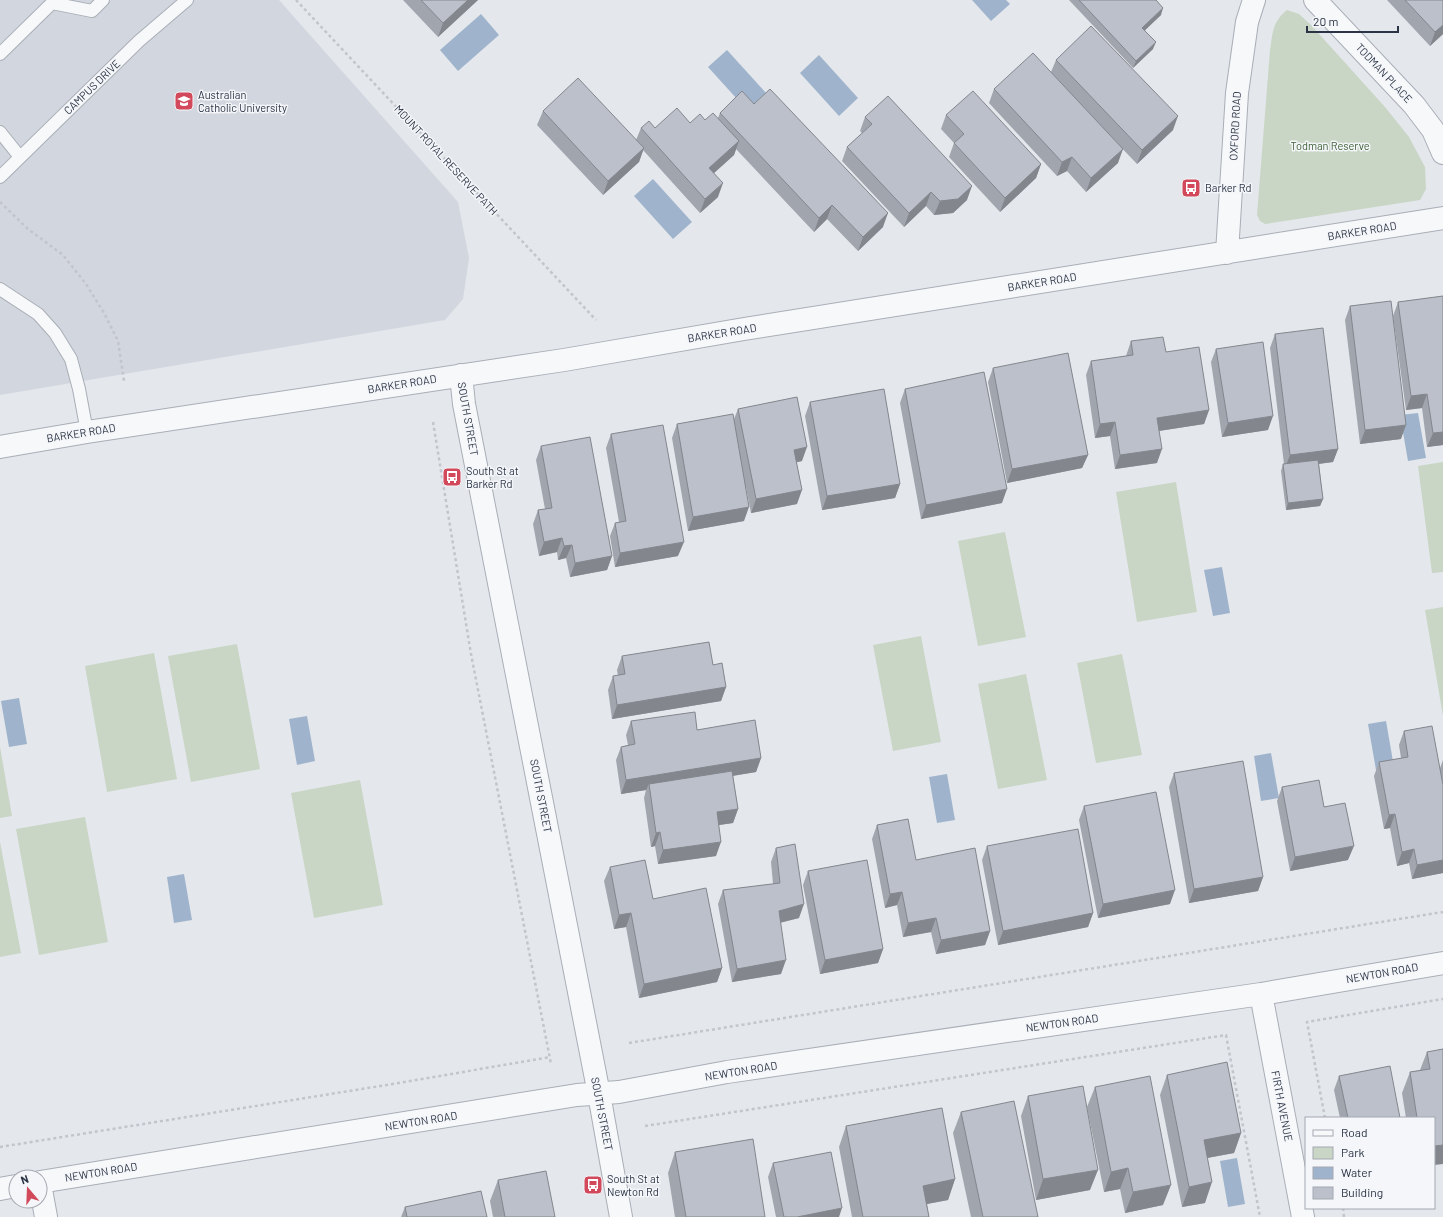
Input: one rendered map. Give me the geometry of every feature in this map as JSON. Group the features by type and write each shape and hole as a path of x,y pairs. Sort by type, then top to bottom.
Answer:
{"street":[{"name":"OXFORD ROAD","path":"1227,253 1237,93 1247,22 1254,0"},
{"name":"TODMAN PLACE","path":"1315,0 1414,105 1433,130 1443,152"},
{"name":"BARKER ROAD","path":"0,447 87,432 571,359 752,328 1443,218"},
{"name":"SOUTH STREET","path":"461,375 465,410 622,1217"},
{"name":"NEWTON ROAD","path":"48,1182 570,1096 619,1092 734,1071 1261,994 1443,963"},
{"name":"FIRTH AVENUE","path":"1261,994 1303,1217"}],"lane":[{"path":"0,54 51,2 92,11 103,0"},
{"name":"CAMPUS DRIVE","path":"0,177 139,41 187,0"},
{"path":"0,132 20,157"},
{"path":"0,289 38,314 55,333 71,359 79,389 87,432"}],"path":[{"name":"MOUNT ROYAL RESERVE PATH","path":"296,0 596,320"},
{"path":"0,202 28,229 63,255 86,284 104,313 118,341 124,381"},
{"path":"432,422 471,654 551,1064"},
{"path":"629,1043 1443,912"},
{"path":"1325,1117 1307,1022 1443,999"},
{"path":"644,1126 1226,1035 1260,1217"},
{"path":"0,1146 399,1083 550,1057"}],"shaded area":[{"name":"Australian Catholic University","path":"0,0 279,0 458,202 469,258 463,299 445,320 0,395"}],"green space":[{"name":"Todman Reserve","path":"1287,10 1299,14 1311,25 1385,107 1409,137 1425,167 1426,189 1420,200 1265,224 1260,221 1257,215 1270,50 1276,23 1282,14"},
{"path":"1443,462 1443,572 1432,573 1418,466"},
{"path":"1176,482 1197,612 1137,622 1116,492"},
{"path":"1005,532 1026,637 978,646 958,541"},
{"path":"1443,607 1443,716 1425,610"},
{"path":"921,636 941,742 893,751 873,645"},
{"path":"237,644 260,769 191,782 168,656"},
{"path":"154,653 177,779 107,792 85,666"},
{"path":"1122,654 1142,755 1096,763 1077,663"},
{"path":"1026,674 1047,780 998,789 978,684"},
{"path":"0,747 12,816 0,818"},
{"path":"360,780 383,905 314,918 291,793"},
{"path":"85,817 108,942 39,955 16,829"},
{"path":"0,842 21,953 0,957"}],"water":[{"path":"972,0 1006,0 1010,4 991,21"},
{"path":"481,14 499,35 458,71 440,50"},
{"path":"727,50 766,93 747,110 708,67"},
{"path":"819,55 858,98 839,116 800,73"},
{"path":"653,179 692,222 673,239 634,196"},
{"path":"1418,413 1426,458 1408,461 1400,415"},
{"path":"1222,567 1230,613 1213,616 1204,570"},
{"path":"19,698 27,744 9,747 1,701"},
{"path":"307,716 315,761 297,765 289,719"},
{"path":"1386,721 1394,767 1376,770 1368,724"},
{"path":"1271,753 1279,798 1261,801 1254,756"},
{"path":"947,774 955,820 937,823 929,777"},
{"path":"184,874 192,920 174,923 167,877"},
{"path":"1237,1158 1245,1204 1228,1207 1220,1161"}],"building":[{"path":"421,0 468,0 443,23"},
{"path":"1079,0 1156,0 1163,8 1142,28 1156,42 1136,61"},
{"path":"1405,0 1443,0 1443,25 1435,32"},
{"path":"1091,26 1178,116 1142,150 1056,60"},
{"path":"1033,53 1123,149 1091,178 1072,157 1062,162 994,89"},
{"path":"578,78 644,148 608,181 543,111"},
{"path":"770,89 888,213 863,237 832,205 819,218 720,113 742,91 754,104"},
{"path":"973,91 1041,164 1005,198 954,143 964,134 946,115"},
{"path":"888,96 972,186 958,199 940,201 931,192 909,213 847,147 872,124 865,117"},
{"path":"677,108 690,123 700,114 705,120 713,113 739,141 709,168 723,183 705,199 641,128 649,121 655,128"},
{"path":"1443,296 1443,432 1433,433 1427,394 1411,396 1398,302"},
{"path":"1391,301 1406,425 1365,430 1350,306"},
{"path":"1323,328 1338,449 1290,455 1275,334"},
{"path":"1163,337 1166,352 1199,347 1209,410 1157,418 1162,449 1120,455 1115,422 1100,424 1091,361 1133,355 1131,341"},
{"path":"1263,342 1273,416 1228,423 1216,349"},
{"path":"1068,353 1088,455 1012,469 993,368"},
{"path":"984,372 1007,489 926,505 905,389"},
{"path":"884,389 900,484 827,496 810,402"},
{"path":"797,397 807,447 794,450 802,490 756,499 738,409"},
{"path":"733,414 749,507 693,517 677,424"},
{"path":"663,425 684,542 620,553 615,523 626,521 611,434"},
{"path":"590,437 612,556 575,563 572,545 564,546 562,538 544,542 538,510 552,508 541,446"},
{"path":"1318,460 1323,499 1288,503 1283,464"},
{"path":"709,642 713,665 722,663 726,687 617,705 613,676 625,674 622,656"},
{"path":"695,712 697,730 755,720 761,758 626,780 621,747 635,744 631,721"},
{"path":"1432,726 1443,785 1443,860 1417,865 1414,849 1402,852 1395,814 1389,815 1379,762 1408,757 1404,731"},
{"path":"1243,761 1263,877 1194,889 1174,773"},
{"path":"732,771 738,809 717,812 721,842 663,850 660,832 656,833 649,784"},
{"path":"1319,780 1324,807 1345,803 1354,846 1295,857 1282,787"},
{"path":"1156,792 1175,890 1103,904 1084,806"},
{"path":"908,819 916,860 975,848 990,931 941,940 936,918 908,923 902,892 890,894 877,825"},
{"path":"1078,829 1093,913 1003,931 987,846"},
{"path":"795,844 804,904 779,911 786,960 737,969 723,890 780,883 776,848"},
{"path":"645,860 653,899 706,888 722,968 644,984 631,913 619,915 610,867"},
{"path":"867,860 883,949 825,960 808,871"},
{"path":"1443,1049 1443,1145 1435,1146 1435,1117 1417,1117 1410,1072 1430,1069 1427,1052"},
{"path":"1227,1062 1241,1133 1204,1140 1212,1182 1189,1187 1167,1075"},
{"path":"1390,1066 1400,1117 1348,1117 1339,1076"},
{"path":"1150,1076 1171,1185 1133,1192 1128,1168 1111,1172 1095,1087"},
{"path":"1083,1086 1098,1170 1043,1179 1028,1096"},
{"path":"1014,1101 1038,1217 983,1217 961,1112"},
{"path":"942,1108 955,1179 923,1186 929,1217 863,1217 846,1126"},
{"path":"753,1139 765,1217 686,1217 675,1152"},
{"path":"831,1152 842,1208 797,1217 784,1217 773,1163"},
{"path":"546,1171 555,1217 505,1217 498,1180"},
{"path":"481,1191 487,1217 407,1217 405,1207"}],"place":[{"name":"Australian Catholic University","path":"184,101"},
{"name":"Barker Rd","path":"1191,188"},
{"name":"South St at Barker Rd","path":"452,477"},
{"name":"South St at Newton Rd","path":"593,1185"}]}
